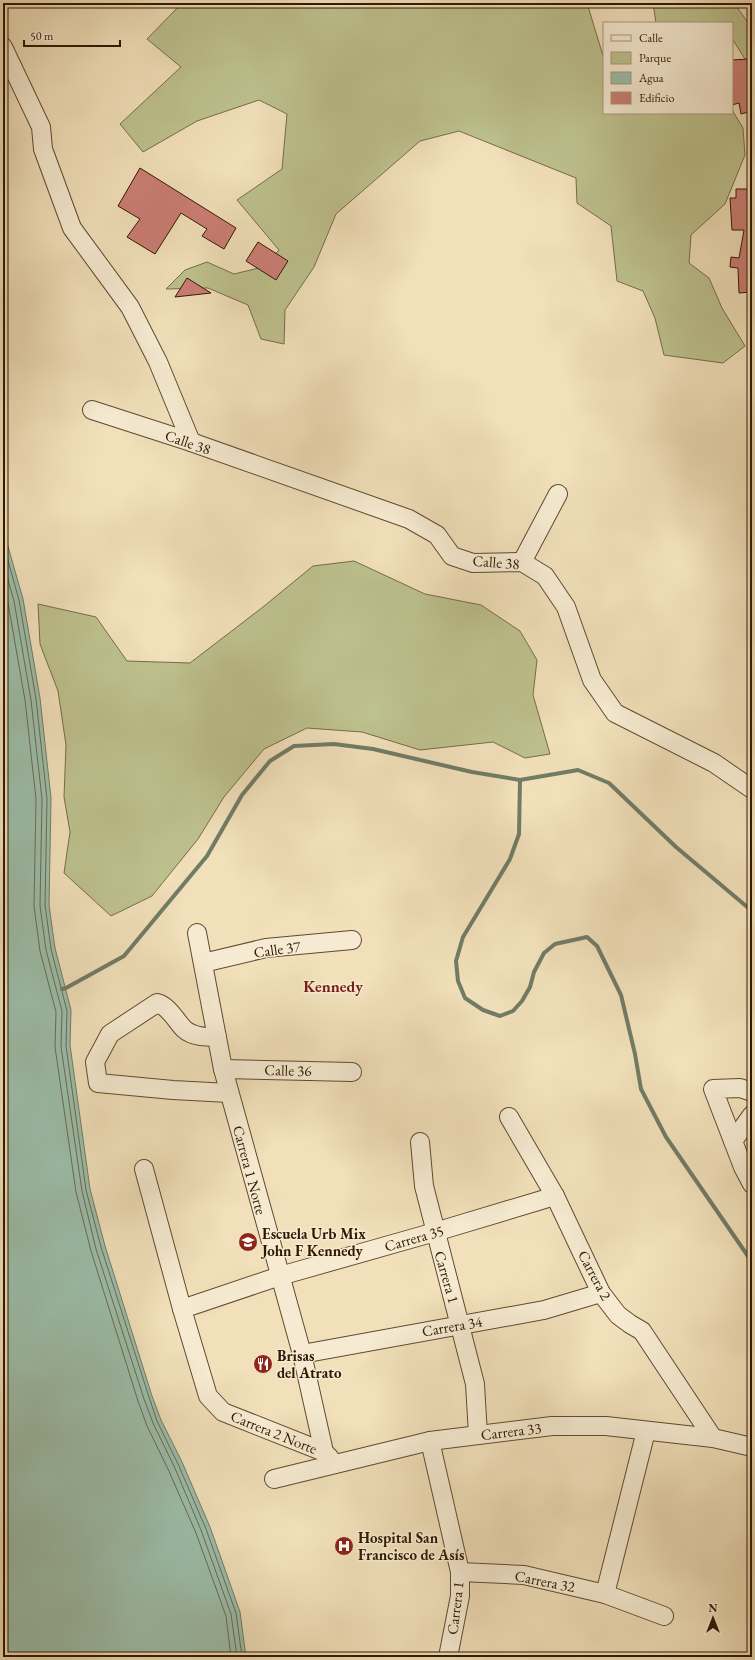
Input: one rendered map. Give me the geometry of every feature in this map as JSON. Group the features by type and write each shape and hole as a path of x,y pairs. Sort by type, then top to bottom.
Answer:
{"street":[{"path":"3,47 41,128 43,149 72,228 130,307 158,362 191,442"},
{"name":"Calle 38","path":"92,410 191,442 409,519 437,535 452,556 473,563 522,562 545,576 566,607 592,680 616,713 714,763 752,789"},
{"path":"522,562 558,494"},
{"name":"Carrera 1 Norte","path":"197,933 223,1069 302,1354 324,1452"},
{"name":"Calle 37","path":"203,963 266,948 352,940"},
{"path":"217,1037 201,1037 185,1030 163,1005 157,1003 110,1034 95,1062 98,1083 173,1090 229,1093"},
{"name":"Calle 36","path":"223,1069 352,1072"},
{"path":"752,1092 740,1088 713,1089 743,1167 752,1184"},
{"path":"733,1141 752,1115"},
{"name":"Carrera 2","path":"509,1117 555,1196 601,1293 618,1315 642,1331 713,1438"},
{"name":"Carrera 1","path":"420,1142 424,1186 475,1384 478,1436"},
{"name":"Carrera 2 Norte","path":"144,1169 182,1309 208,1396 223,1412 324,1452 337,1464"},
{"name":"Carrera 35","path":"182,1309 280,1276 555,1196"},
{"name":"Carrera 34","path":"302,1354 544,1310 601,1293"},
{"name":"Carrera 33","path":"274,1478 430,1441 552,1426 606,1426 713,1438 752,1447"},
{"path":"605,1594 646,1431"},
{"name":"Carrera 1","path":"430,1441 460,1572 460,1596 448,1657"},
{"name":"Carrera 32","path":"460,1572 524,1574 605,1594 664,1616"}],"green space":[{"path":"182,3 587,3 603,56 603,114 733,114 733,112 743,128 745,155 725,204 691,235 689,263 709,278 722,308 745,346 723,363 664,355 655,318 643,291 617,281 611,226 577,203 576,178 459,131 420,141 336,214 314,267 285,310 284,344 261,339 248,305 208,288 166,289 185,270 207,262 234,274 263,267 279,250 237,200 282,169 287,114 259,100 197,121 143,152 120,124 181,67 147,39"},
{"path":"653,3 734,3 749,24 752,31 752,67 750,67 733,40 733,22 656,22"},
{"path":"354,561 425,594 481,605 520,631 537,660 533,695 550,754 525,758 493,742 420,750 362,732 307,728 264,749 224,797 198,839 152,896 111,916 64,873 70,832 64,797 66,745 58,691 40,644 38,604 96,617 127,661 190,663 263,607 313,566"}],"water":[{"path":"3,529 23,599 40,698 51,798 49,905 55,948 71,1010 70,1045 90,1189 105,1246 152,1396 161,1420 182,1462 210,1527 240,1612 246,1657 3,1657"}],"building":[{"path":"748,59 748,91 752,111 741,114 739,103 733,105 733,60"},
{"path":"140,168 236,228 224,249 202,236 207,229 181,213 155,254 127,237 140,219 118,206"},
{"path":"736,189 752,189 752,292 739,293 738,268 730,267 731,257 739,258 744,230 732,230 730,198 736,198"},
{"path":"258,242 288,261 276,280 246,261"},
{"path":"187,278 211,293 175,297"}],"waterway":[{"path":"62,989 124,956 207,856 242,795 270,761 294,746 334,744 373,749 472,772 520,780 578,770 609,783 676,847 752,911"},
{"path":"520,780 519,834 510,859 463,937 456,961 458,981 465,998 483,1010 500,1016 513,1011 522,1001 530,987 534,972 544,953 555,944 587,937 597,946 621,995 635,1054 641,1089 666,1137 752,1262"}],"place":[{"name":"Escuela Urb Mix John F Kennedy","path":"248,1242"},
{"name":"Brisas del Atrato","path":"263,1364"},
{"name":"Hospital San Francisco de Asís","path":"344,1546"}],"district":[{"name":"Kennedy","path":"333,986"}]}
